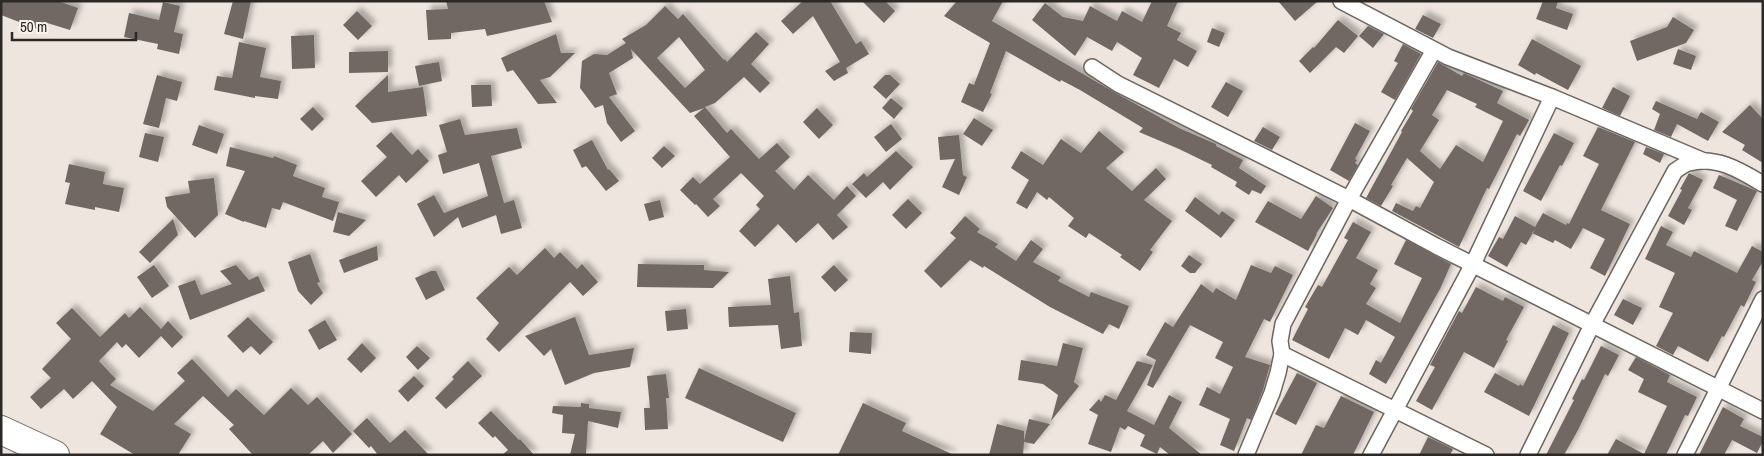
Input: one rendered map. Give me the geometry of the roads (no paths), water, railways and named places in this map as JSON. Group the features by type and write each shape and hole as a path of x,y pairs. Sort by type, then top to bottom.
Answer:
{"highway":[{"path":"1,430 55,455"}],"street":[{"path":"1341,1 1448,57 1552,97 1706,161 1733,166 1763,184"},
{"path":"1246,455 1272,393 1282,354 1280,341 1282,324 1349,199 1434,50"},
{"path":"1092,67 1118,84 1349,199 1763,411"},
{"path":"1371,455 1473,264 1552,97"},
{"path":"1528,455 1592,325 1675,171 1688,163 1706,161"},
{"path":"1685,455 1763,299"},
{"path":"1282,354 1486,455"}]}
